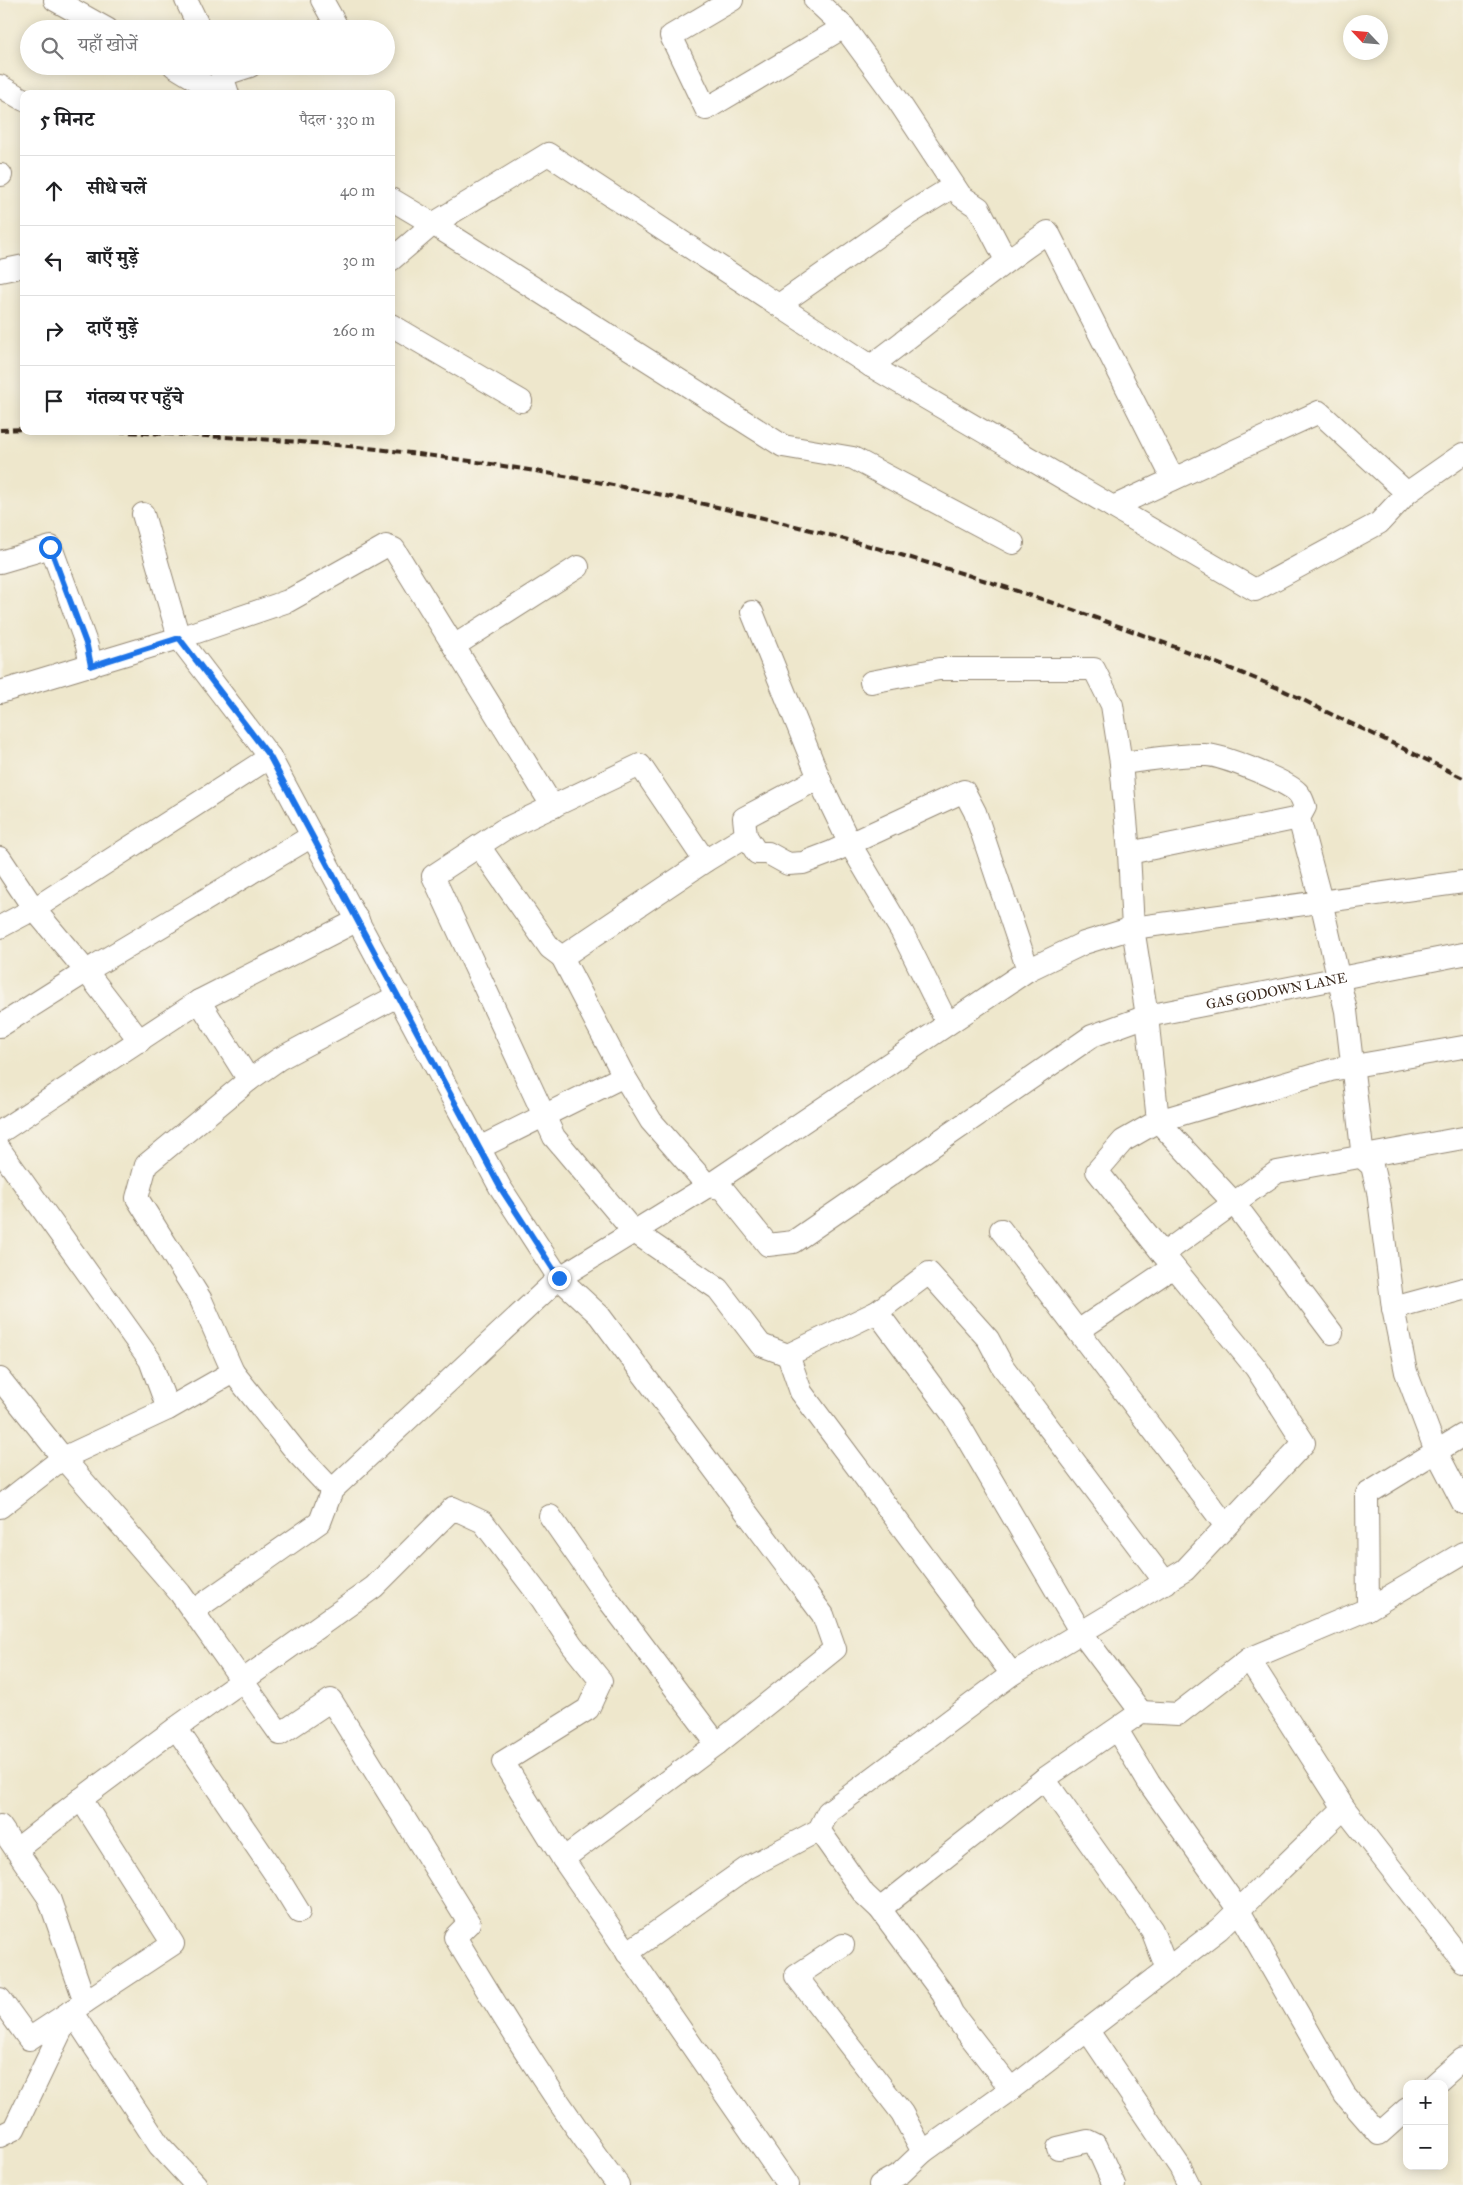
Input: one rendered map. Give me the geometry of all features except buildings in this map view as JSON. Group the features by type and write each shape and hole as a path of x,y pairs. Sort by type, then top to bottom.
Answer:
{"street":[{"path":"55,0 91,20"},
{"path":"186,0 196,20"},
{"path":"322,0 333,20"},
{"path":"732,0 671,36 706,109 844,27"},
{"path":"816,0 844,27 897,98 961,196 979,208 1006,260"},
{"path":"198,75 220,83 234,75"},
{"path":"0,86 20,98"},
{"path":"395,257 433,224 548,154 871,366 1255,590 1379,523 1407,493 1463,454"},
{"path":"779,305 910,213 954,186"},
{"path":"395,201 783,446 852,458 1013,543"},
{"path":"871,366 910,338 1006,260 1048,232 1173,479"},
{"path":"0,271 20,267"},
{"path":"395,327 520,401"},
{"path":"1113,507 1319,412 1407,493"},
{"path":"143,514 179,638 270,757 500,1187 559,1278 605,1322 823,1616 836,1649 717,1744 563,1859"},
{"path":"0,692 179,638 288,600 386,546 394,549 553,807"},
{"path":"0,562 50,547 87,646 91,666"},
{"path":"454,646 578,567"},
{"path":"752,612 819,778 850,844 902,932 947,1023"},
{"path":"871,682 938,669 1094,669 1112,705 1121,763 1133,928 1147,1016 1158,1121 1234,1203 1332,1333"},
{"path":"1121,763 1208,754 1278,780 1297,791 1305,807 1299,818 1321,901 1346,1011 1363,1158 1372,1166 1378,1191 1393,1308 1406,1372 1436,1451 1463,1503"},
{"path":"0,927 34,909 270,757"},
{"path":"705,861 640,765 503,830 433,876 554,1137 633,1231 718,1289 761,1345 788,1355 877,1312 929,1273 988,1339 1003,1367 1166,1583"},
{"path":"819,778 744,818 746,836 757,853 768,853 788,864 803,863 850,844 964,791 974,812 1028,970"},
{"path":"1129,853 1299,818"},
{"path":"0,1026 86,971 312,836"},
{"path":"562,957 705,861 746,836"},
{"path":"479,846 550,948 562,957 624,1076 651,1121 708,1186"},
{"path":"0,858 34,909 86,971 140,1042"},
{"path":"193,1611 320,1522 332,1490 559,1278 708,1186 1028,970 1084,943 1133,928 1463,882"},
{"path":"0,1132 199,1002 358,920"},
{"name":"GAS GODOWN LANE","path":"708,1186 722,1188 768,1245 793,1242 1092,1036 1147,1016 1463,954"},
{"path":"332,1490 298,1454 233,1372 201,1300 137,1198 146,1165 249,1080 279,1059 399,996"},
{"path":"199,1002 249,1080"},
{"path":"627,1953 747,1868 819,1830 828,1812 1012,1674 1080,1631 1166,1583 1185,1570 1304,1443 1256,1368 1097,1171 1123,1141 1158,1121 1331,1070 1463,1047"},
{"path":"479,1148 543,1114 624,1076"},
{"path":"1078,1331 1168,1261 1234,1203 1277,1172 1363,1158 1463,1138"},
{"path":"0,1150 150,1360 168,1409"},
{"path":"1001,1230 1226,1526"},
{"path":"1393,1308 1463,1289"},
{"path":"877,1312 954,1416 1080,1631 1141,1712"},
{"path":"788,1355 801,1392 1012,1674"},
{"path":"0,1507 63,1458 168,1409 233,1372"},
{"path":"0,1379 63,1458 180,1593 280,1734 331,1700 469,1923 455,1937 495,2004 576,2129 618,2185"},
{"path":"1368,1609 1367,1494 1463,1435"},
{"path":"26,1842 176,1728 374,1588 453,1508 483,1522 541,1598 572,1645 601,1681 588,1709 503,1762 563,1859 788,2185"},
{"path":"550,1516 608,1598 717,1744"},
{"path":"880,1909 1044,1779 1141,1712 1178,1714 1249,1659 1368,1609 1463,1553"},
{"path":"1249,1659 1344,1808 1463,1961"},
{"path":"176,1728 280,1880 299,1912"},
{"path":"1117,1730 1148,1783 1238,1909 1344,2095 1379,2134 1403,2113"},
{"path":"1044,1779 1152,1930 1167,1969"},
{"path":"0,1999 29,2038 173,1944 81,1799"},
{"path":"880,2185 907,2179 923,2152 1011,2090 1219,1928 1344,1808"},
{"path":"0,1826 49,1898 78,2007 159,2145 196,2185"},
{"path":"819,1830 864,1894 880,1909 943,1994 952,2013 1011,2090"},
{"path":"842,1945 796,1976 902,2113 923,2152"},
{"path":"0,2136 14,2129 78,2007"},
{"path":"1088,2031 1180,2167 1190,2185"},
{"path":"1439,2080 1463,2059"},
{"path":"1058,2148 1088,2141 1096,2145 1114,2185"}],"railway":[{"path":"0,430 20,429"},
{"path":"182,435 334,445 410,453 521,469 631,489 740,512 848,540 956,571 1062,606 1167,644 1279,689 1463,778"}],"route":[{"path":"50,547 87,646 91,666 179,638 270,757 500,1187 559,1278"}]}
